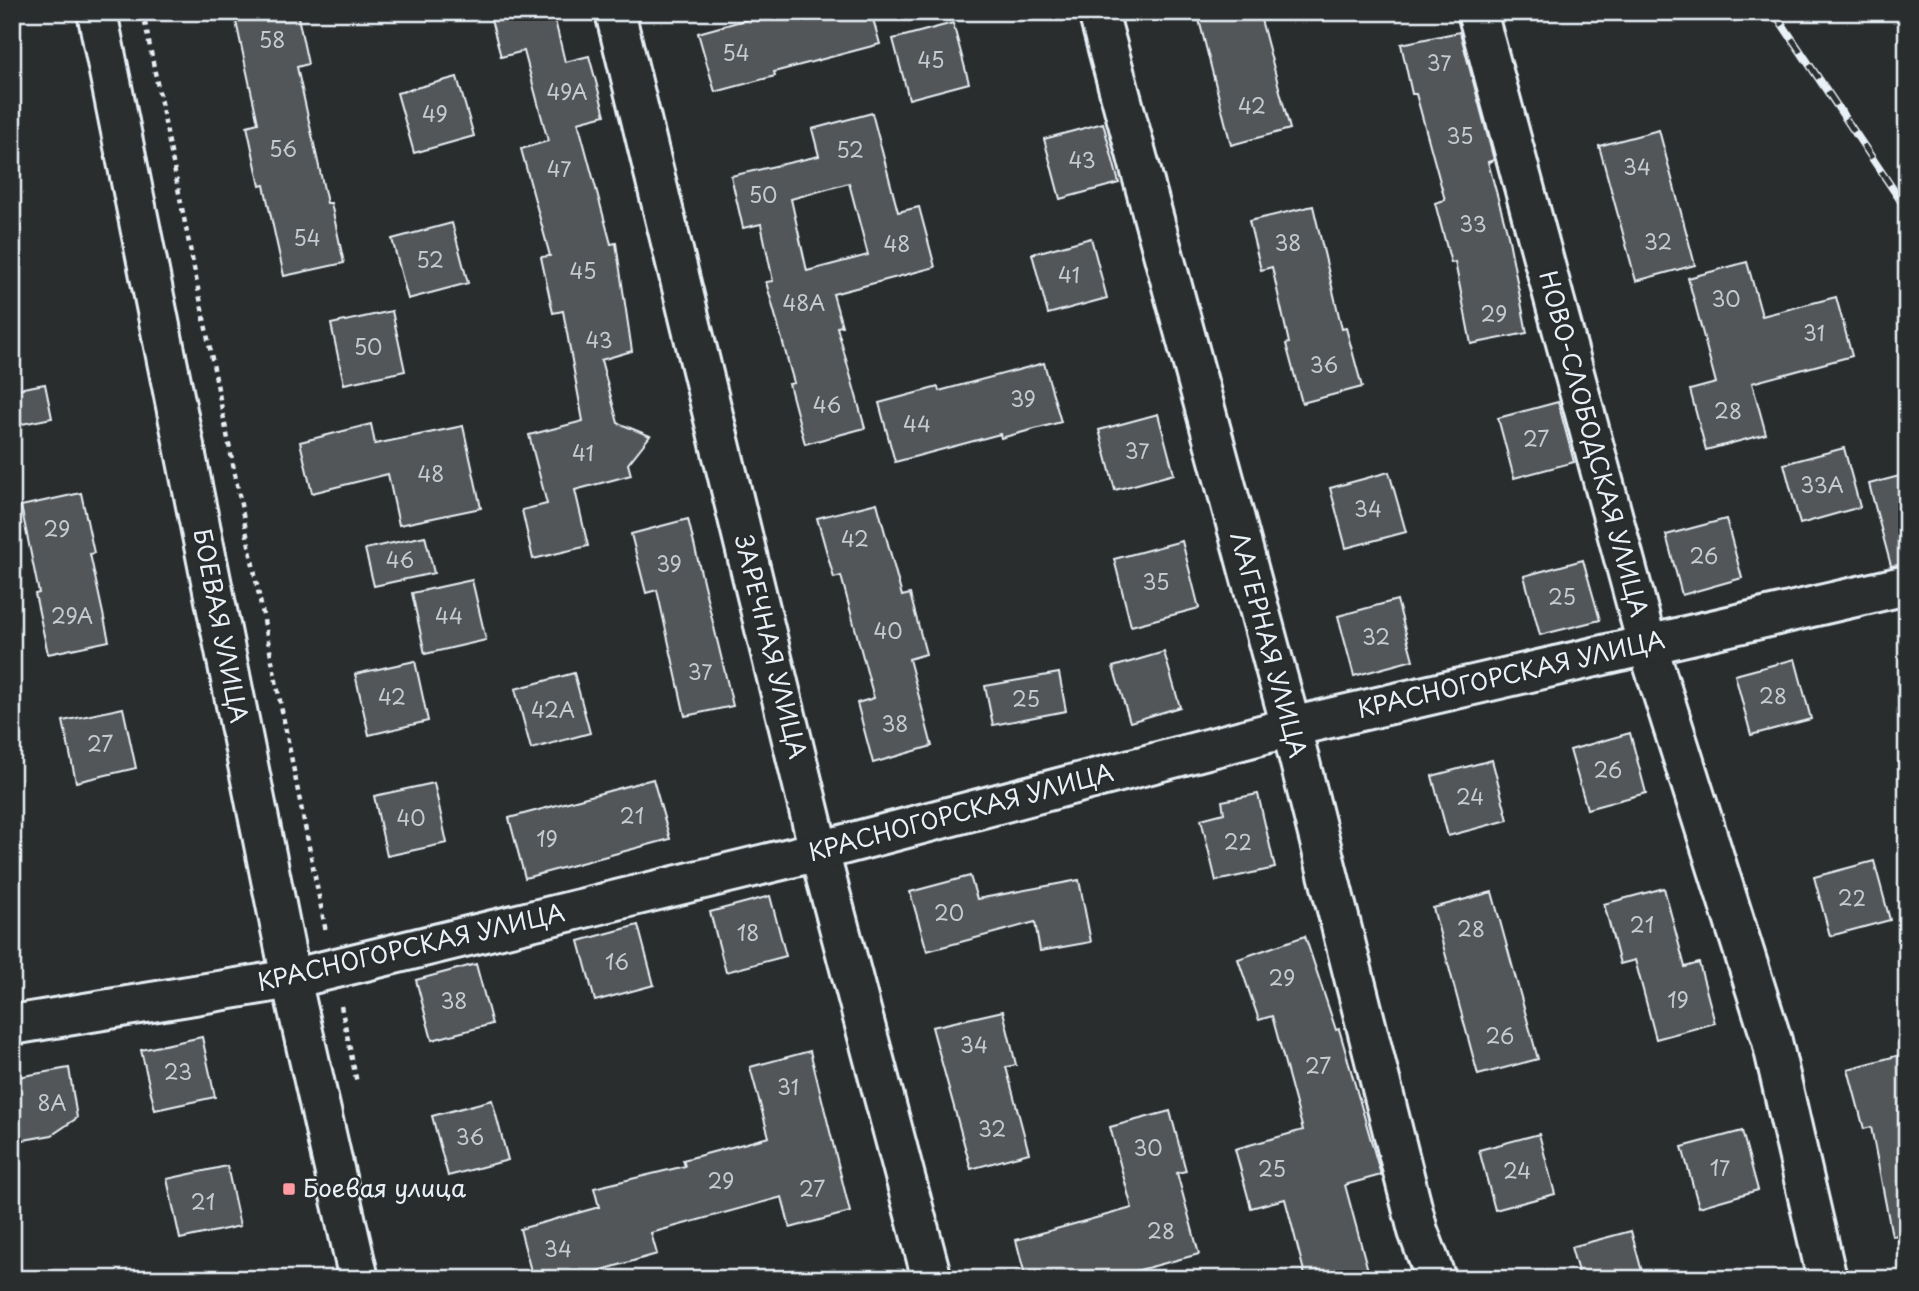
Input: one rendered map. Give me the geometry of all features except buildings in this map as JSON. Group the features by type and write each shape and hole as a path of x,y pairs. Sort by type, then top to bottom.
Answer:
{"street":[{"name":"БОЕВАЯ УЛИЦА","path":"97,12 291,979 359,1279"},
{"name":"ЗАРЕЧНАЯ УЛИЦА","path":"615,12 819,851 932,1279"},
{"name":"ЛАГЕРНАЯ УЛИЦА","path":"1098,12 1291,727 1415,1217 1436,1279"},
{"name":"НОВО-СЛОБОДСКАЯ УЛИЦА","path":"1477,12 1647,643 1772,1041 1827,1279"},
{"name":"КРАСНОГОРСКАЯ УЛИЦА","path":"12,1025 291,979 819,851 1291,727 1907,585"}],"path":[{"path":"143,12 359,1090"}],"railway":[{"path":"1774,12 1907,210"}],"place":[{"name":"Боевая улица","path":"289,1189"}]}
